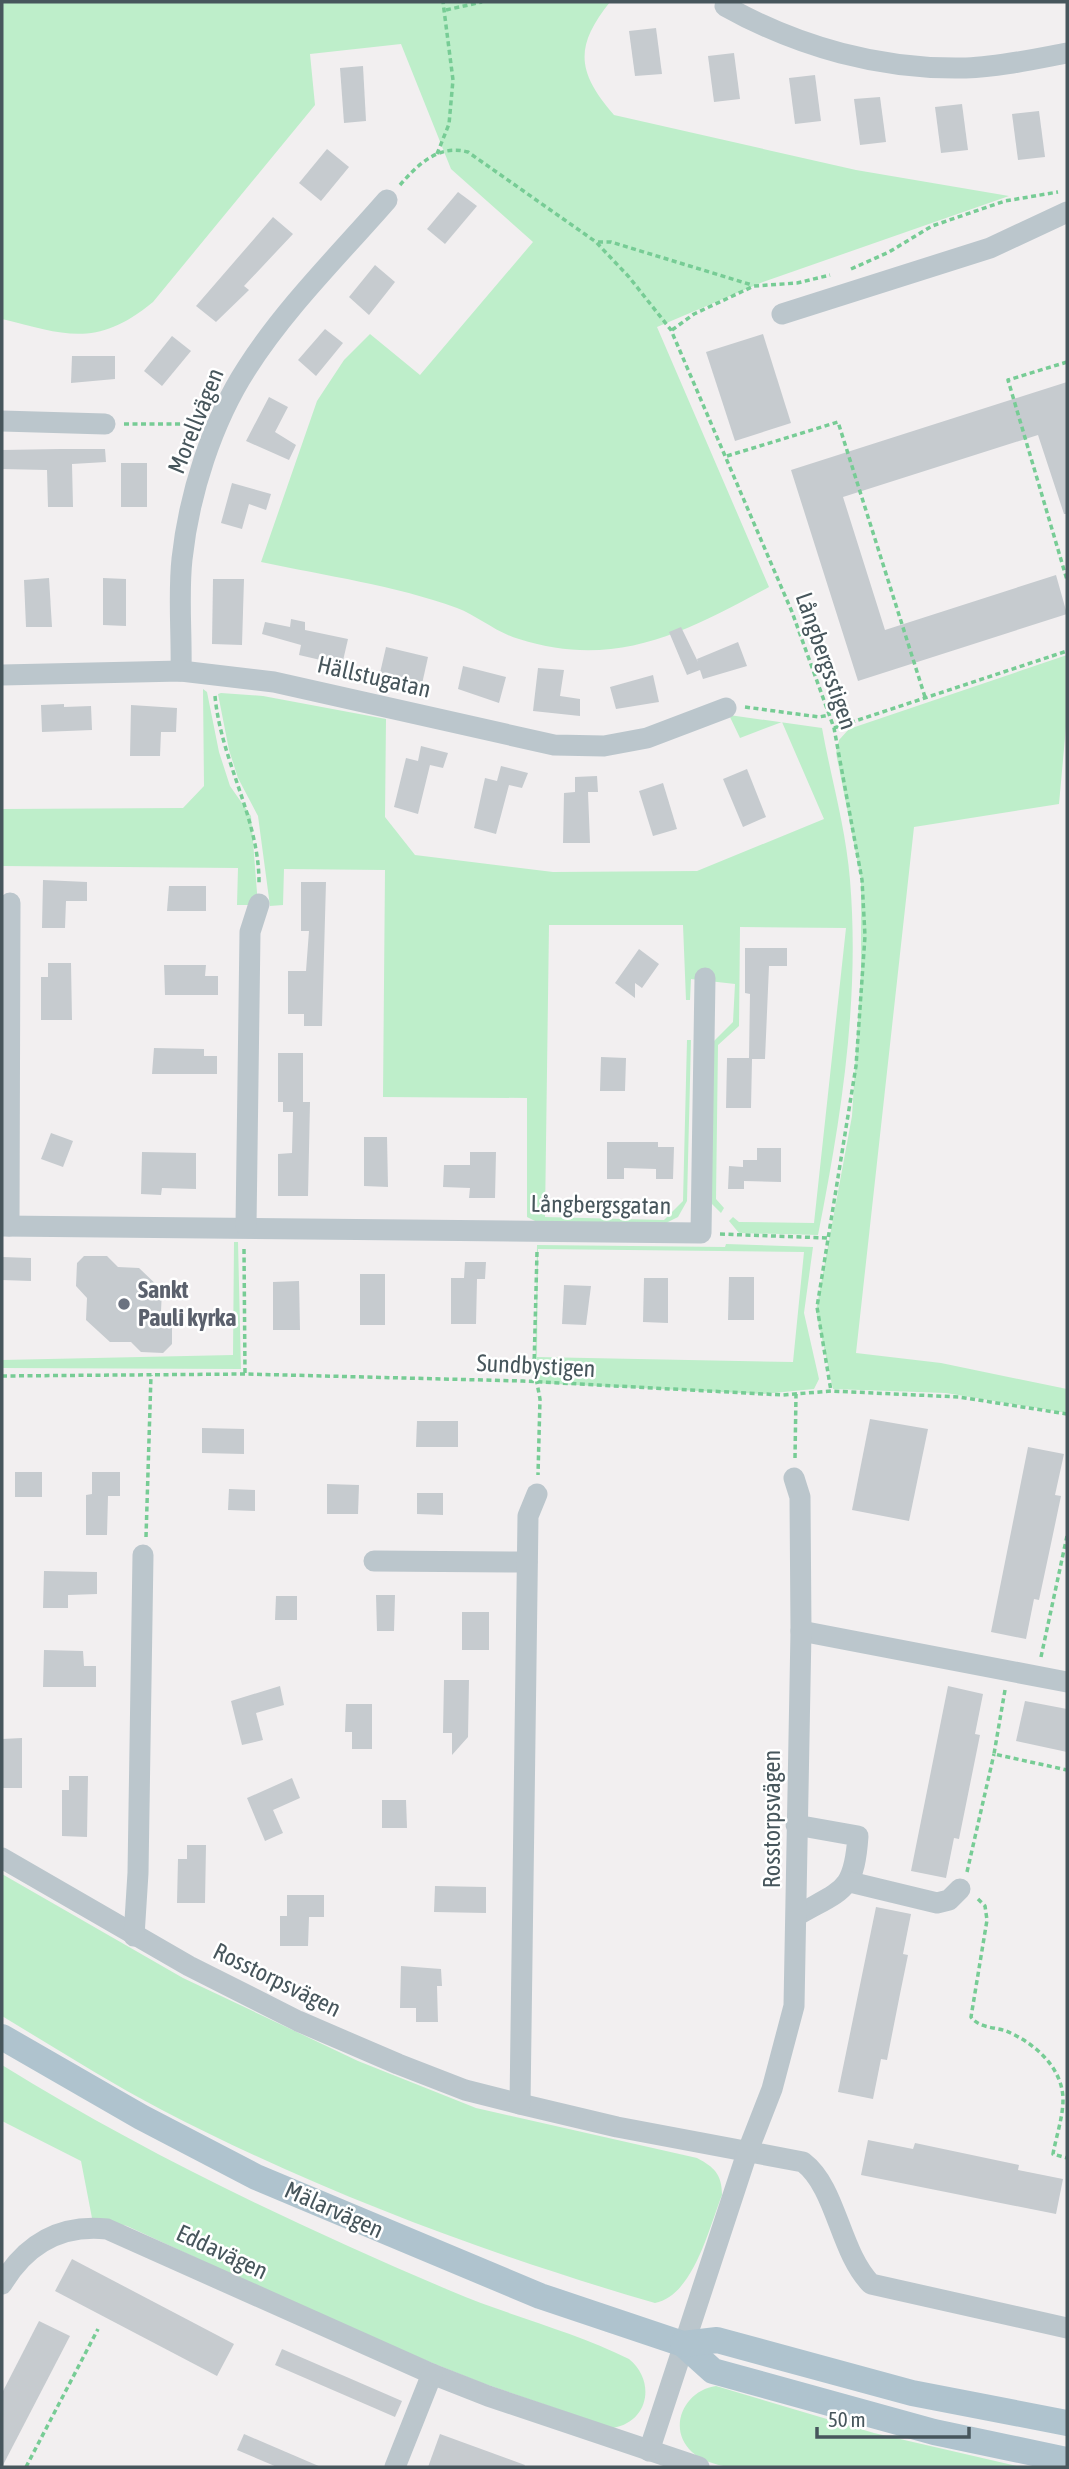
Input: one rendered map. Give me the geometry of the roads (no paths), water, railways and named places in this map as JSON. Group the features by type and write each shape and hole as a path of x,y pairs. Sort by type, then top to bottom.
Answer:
{"main road":[{"name":"Mälarvägen","path":"2,2037 141,2117 256,2177 528,2291 683,2344 713,2371 934,2432 1067,2460"},
{"name":"Mälarvägen","path":"683,2344 717,2340 912,2393 1067,2423"}],"street":[{"path":"725,6 791,39 858,58 911,66 968,68 1067,53"},
{"name":"Morellvägen","path":"181,671 182,559 195,493 216,429 246,369 281,322 387,200"},
{"path":"782,314 990,248 1067,212"},
{"path":"2,421 105,424"},
{"name":"Hällstugatan","path":"2,675 181,671 216,675 352,697 554,745 604,746 647,738 726,708"},
{"name":"Långbergsgatan","path":"10,903 5,1226 246,1226 701,1233 705,978"},
{"path":"246,1226 250,932 259,904"},
{"name":"Rosstorpsvägen","path":"683,2344 747,2153 772,2089 794,2006 798,1915 796,1825 801,1631 800,1497 794,1478"},
{"path":"520,2104 528,1516 537,1494"},
{"path":"134,1936 138,1872 143,1555"},
{"path":"374,1561 527,1562"},
{"path":"801,1631 1067,1682"},
{"path":"796,1825 858,1836 855,1868 850,1882 798,1915"},
{"name":"Rosstorpsvägen","path":"2,1858 134,1936 298,2021 465,2090 747,2153 791,2158 811,2169 851,2256 871,2284 1067,2328"},
{"path":"850,1882 937,1903 949,1900 960,1889"},
{"name":"Eddavägen","path":"2,2284 13,2265 33,2245 58,2233 84,2227 107,2230 432,2374 699,2467"},
{"path":"649,2451 683,2344"},
{"path":"396,2467 432,2374"}],"place":[{"name":"Sankt Pauli kyrka","path":"124,1304"}]}
